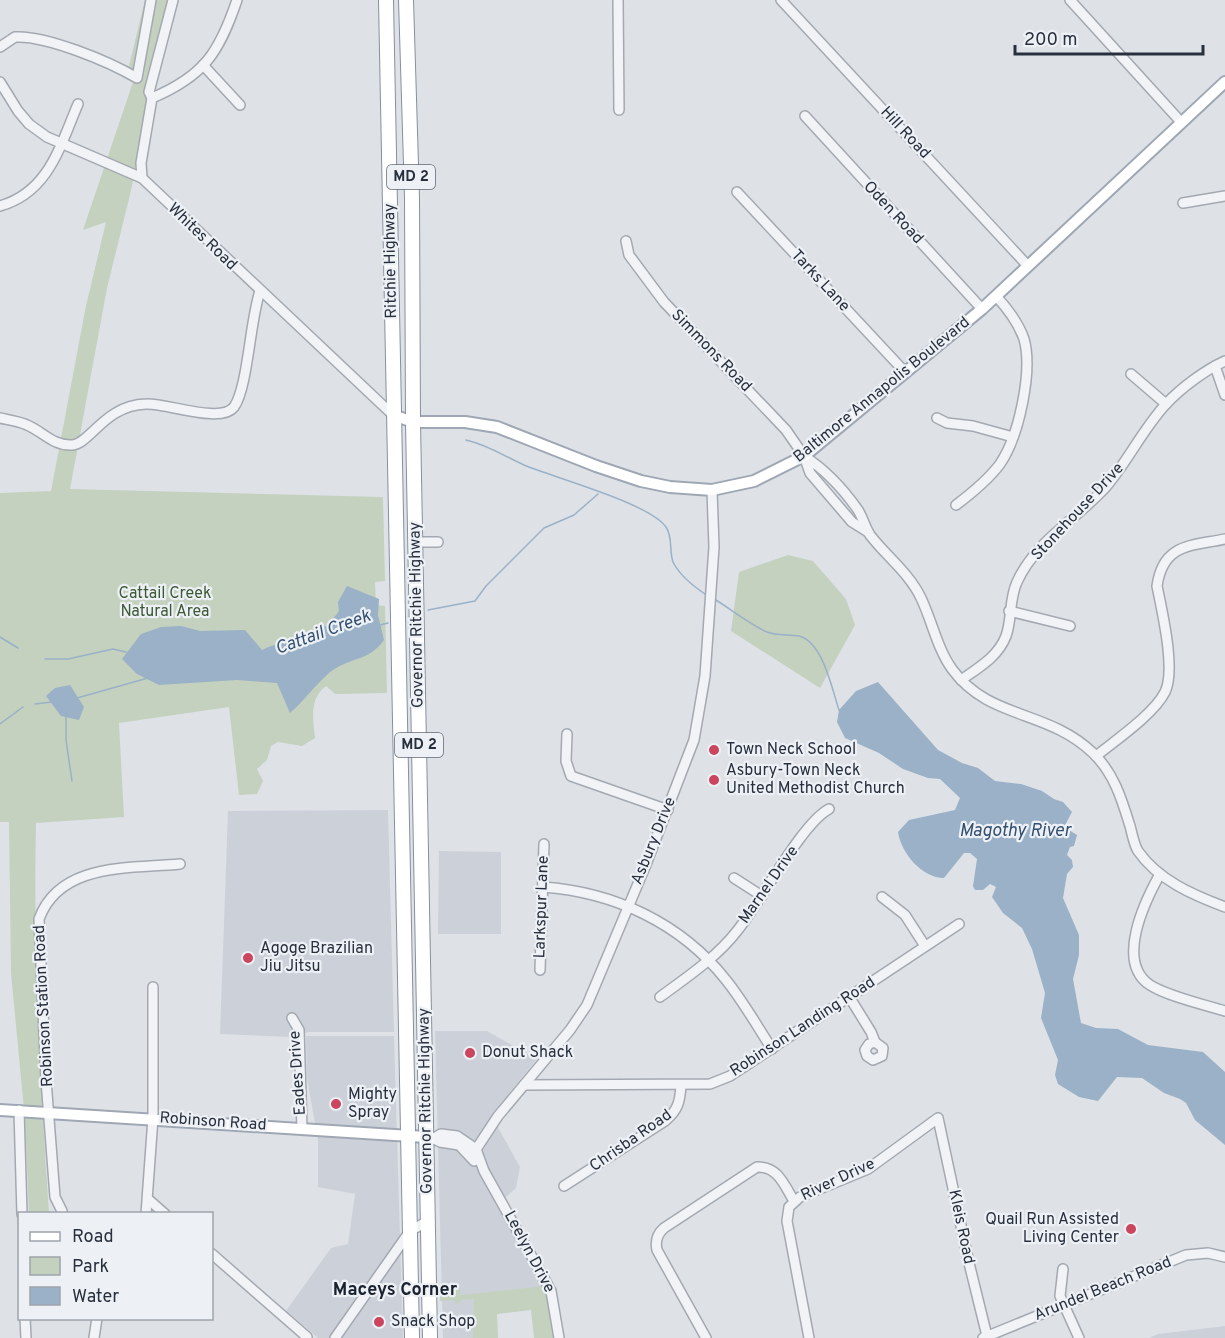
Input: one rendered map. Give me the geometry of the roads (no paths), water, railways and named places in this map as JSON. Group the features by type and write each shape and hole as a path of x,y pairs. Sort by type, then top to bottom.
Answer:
{"highway":[{"name":"Ritchie Highway","path":"386,0 393,415"},
{"name":"Governor Ritchie Highway","path":"406,0 412,197 413,422 430,1137 428,1221 430,1338"},
{"name":"Governor Ritchie Highway","path":"393,415 412,1338"}],"main road":[{"name":"Baltimore Annapolis Boulevard","path":"393,415 413,422 486,424 641,481 670,487 712,490 754,481 804,456 904,371 982,309 1225,82"},
{"name":"Robinson Road","path":"0,1110 430,1137"}],"street":[{"path":"0,47 15,37 32,38 112,63 137,78 151,0"},
{"path":"141,178 151,95 173,0"},
{"path":"151,95 179,86 203,65 217,49 227,31 237,0"},
{"path":"618,0 619,110"},
{"name":"Hill Road","path":"781,0 1028,266"},
{"path":"1070,0 1181,122"},
{"path":"203,65 240,105"},
{"name":"Whites Road","path":"0,82 28,124 63,143 141,178 393,415"},
{"path":"0,206 24,195 39,183 51,168 78,105"},
{"name":"Oden Road","path":"805,116 982,309"},
{"name":"Tarks Lane","path":"737,192 904,371"},
{"path":"1183,203 1225,196"},
{"name":"Simmons Road","path":"626,241 629,255 664,302 786,430 804,456 810,473 852,522 868,532 908,578 921,597 943,653 961,680 993,705 1065,731 1096,756 1118,789 1137,850 1160,874 1196,895 1225,907"},
{"path":"0,418 26,424 53,441 69,445 78,443 104,419 127,406 160,404 217,416 227,413 236,404 243,385 252,314 260,291"},
{"path":"956,505 993,472 1013,437 1020,417 1025,379 1025,342 1014,318 996,296"},
{"name":"Stonehouse Drive","path":"961,680 997,652 1006,635 1009,611 1017,582 1045,543 1103,490 1166,404 1215,366 1225,361"},
{"path":"1215,366 1225,395"},
{"path":"1131,374 1166,404"},
{"path":"937,418 947,423 973,426 1013,437"},
{"name":"Asbury Drive","path":"473,1153 498,1116 570,1030 587,1005 668,810 694,740 705,676 714,547 712,490"},
{"path":"1096,756 1154,706 1164,694 1169,681 1168,655 1157,586 1158,576 1176,549 1194,543 1225,539"},
{"path":"416,542 438,542"},
{"path":"1009,611 1070,626"},
{"path":"567,734 566,761 571,776 668,810"},
{"name":"Marnel Drive","path":"660,997 709,960 737,932 811,823 829,809"},
{"name":"Larkspur Lane","path":"540,970 544,844"},
{"name":"Robinson Station Road","path":"62,1211 55,1197 38,931 43,908 58,889 75,878 180,864"},
{"path":"1160,874 1139,918 1134,939 1136,966 1149,985 1225,1011"},
{"path":"734,878 762,896"},
{"path":"543,887 574,890 599,896 668,926 709,960 727,981 772,1049"},
{"path":"882,897 905,915 925,946"},
{"name":"Robinson Landing Road","path":"524,1085 710,1084 726,1078 772,1049 959,924"},
{"path":"146,1212 153,1118 153,987"},
{"path":"850,998 875,1042"},
{"name":"Eades Drive","path":"292,1018 299,1030 302,1129"},
{"name":"Chrisba Road","path":"564,1186 665,1121 675,1112 680,1102 681,1085"},
{"path":"19,1110 22,1212"},
{"name":"River Drive","path":"809,1338 787,1221 789,1207 794,1201 868,1169 938,1118"},
{"name":"Kleis Road","path":"938,1118 985,1337"},
{"path":"430,1137 441,1134 457,1136 473,1153"},
{"name":"Leelyn Drive","path":"473,1153 551,1292 559,1338"},
{"path":"706,1338 657,1250 655,1244 659,1234 664,1228 757,1167 767,1167 776,1173 794,1201"},
{"path":"148,1199 163,1212"},
{"path":"335,1338 410,1232 428,1221"},
{"name":"Arundel Beach Road","path":"985,1337 1185,1255 1208,1253 1225,1257"},
{"path":"213,1255 308,1338"},
{"path":"1063,1269 1059,1289 1063,1305 1078,1338"},
{"path":"25,1320 26,1338"},
{"path":"93,1338 97,1320"},
{"path":"301,1338 308,1338"}],"water":[{"path":"347,586 379,599 378,615 384,640 372,652 329,673 290,713 277,683 237,680 159,685 137,674 122,659 141,634 161,627 181,626 200,631 245,630 262,650 304,637 322,629 330,622 339,611 338,602"},
{"name":"Magothy River","path":"878,682 938,750 962,763 978,768 995,781 1021,784 1042,791 1063,802 1072,812 1064,827 1077,835 1074,846 1070,847 1067,855 1072,860 1073,867 1067,874 1063,898 1079,935 1079,955 1073,979 1081,1023 1096,1028 1118,1029 1148,1045 1203,1052 1225,1072 1225,1145 1195,1120 1186,1103 1164,1093 1142,1078 1117,1077 1098,1101 1079,1097 1058,1084 1055,1075 1058,1060 1041,1018 1045,993 1032,949 1022,928 1003,913 992,897 996,887 990,884 983,890 975,890 973,886 977,859 970,853 964,853 944,878 936,877 914,863 900,840 898,832 909,820 955,810 960,798 940,779 928,778 903,769 879,753 845,738 837,722 839,710 856,691"},
{"path":"70,685 84,707 79,720 61,716 46,696 55,688"}],"waterway":[{"name":"Cattail Creek","path":"466,440 524,465 622,500 656,518 668,531 673,562 679,572 705,594"},
{"name":"Cattail Creek","path":"428,610 475,601 486,586 544,528 574,515 598,494"},
{"name":"Cattail Creek","path":"716,600 767,632 799,636 807,640 814,647 825,667 839,710"},
{"name":"Cattail Creek","path":"380,625 388,623"},
{"name":"Cattail Creek","path":"0,637 18,648"},
{"name":"Cattail Creek","path":"45,659 68,659 113,649 126,652"},
{"name":"Cattail Creek","path":"77,698 148,678"},
{"name":"Cattail Creek","path":"35,704 52,702"},
{"name":"Cattail Creek","path":"0,724 23,707"},
{"path":"66,716 66,740 72,781"}],"place":[{"name":"Town Neck School","path":"714,750"},
{"name":"Asbury-Town Neck United Methodist Church","path":"714,780"},
{"name":"Agoge Brazilian Jiu Jitsu","path":"248,958"},
{"name":"Donut Shack","path":"470,1053"},
{"name":"Mighty Spray","path":"336,1104"},
{"name":"Quail Run Assisted Living Center","path":"1131,1229"},
{"name":"Snack Shop","path":"379,1322"}],"district":[{"name":"Maceys Corner","path":"395,1290"}],"park label":[{"name":"Cattail Creek Natural Area","path":"165,603"}]}
